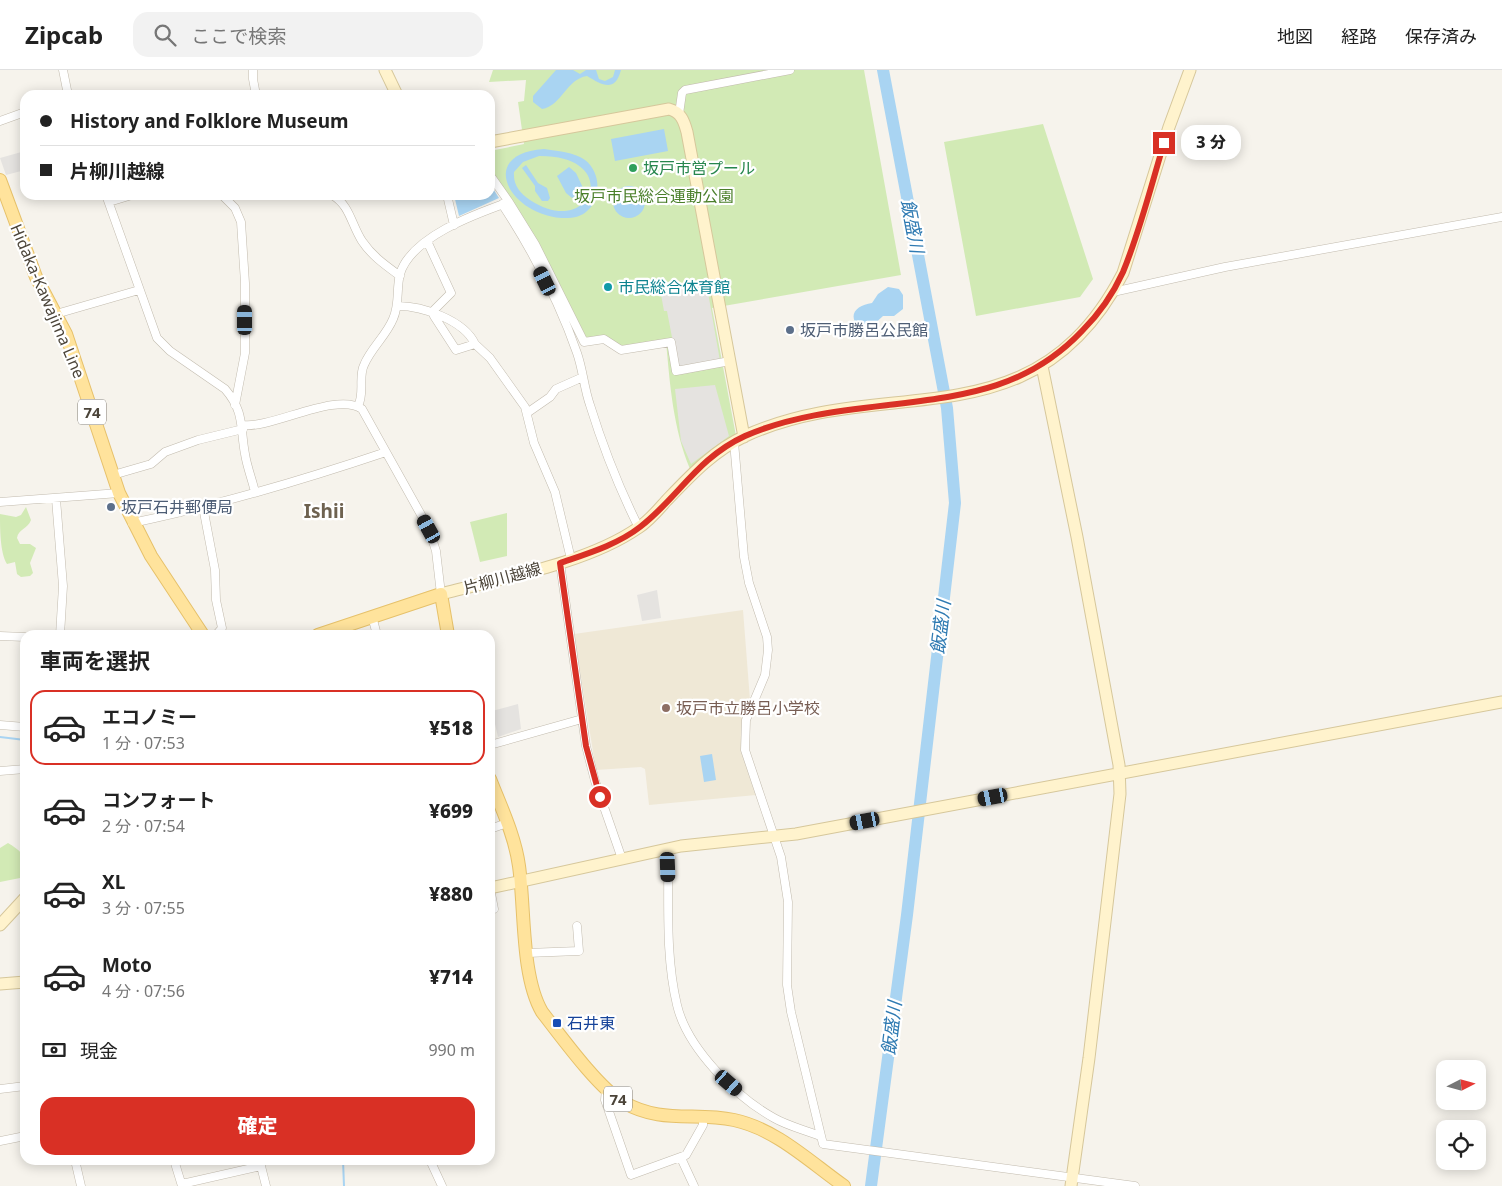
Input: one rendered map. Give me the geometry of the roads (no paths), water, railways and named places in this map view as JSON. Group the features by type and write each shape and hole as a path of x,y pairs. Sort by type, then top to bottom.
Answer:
{"main road":[{"name":"Hidaka-Kawajima Line","path":"0,180 36,277 56,314 74,357 119,493 132,522 199,630"},
{"path":"332,630 441,594 447,630"},
{"name":"74","path":"495,792 519,863 532,988 542,1012 606,1089 621,1101 639,1111 671,1118 703,1117 735,1120 765,1131 844,1186"}],"street":[{"path":"63,70 67,90"},
{"path":"253,70 255,90"},
{"path":"385,70 395,90"},
{"path":"679,114 682,93 685,90 790,70"},
{"name":"片柳川越線","path":"441,594 565,561 607,545 639,528 692,473 739,439 780,423 826,414 959,396 985,390 1019,378 1042,366 1072,342 1089,324 1113,292 1132,245 1169,127 1190,70"},
{"path":"495,141 670,109 679,114 684,120 730,361 739,439 744,557 749,583 767,637 768,650 765,675 746,720 745,744 749,764 781,857 788,902 787,985 791,1012 820,1136 826,1146 1072,1182 1135,1186"},
{"path":"0,121 20,114"},
{"path":"495,184 524,238 561,314 578,355 589,402 607,456 639,528"},
{"path":"108,200 154,331 162,344 225,389 235,405 243,427 245,453 256,492"},
{"path":"227,200 235,208 241,222 245,283 245,353 235,405"},
{"path":"338,200 345,206 361,239 374,257 400,276"},
{"path":"345,206 347,200"},
{"path":"448,200 454,225"},
{"path":"505,203 535,244 584,342 604,339 621,350 671,342 676,371 730,361"},
{"path":"358,406 362,394 363,366 385,335 398,306 400,276 409,257 427,241 454,225 505,203"},
{"path":"1113,292 1226,267 1502,217"},
{"path":"427,241 451,293 432,312"},
{"path":"56,314 139,290"},
{"path":"398,306 415,306 449,320 490,358 525,407 534,444 555,492 565,561 582,719 589,762 622,859"},
{"path":"432,312 456,350 475,344"},
{"path":"1042,366 1078,537 1119,773 1119,814 1072,1182"},
{"path":"527,413 550,397 556,389 583,377"},
{"path":"113,475 151,464 164,452 243,427 312,409 358,406 363,411 432,537 436,551 441,594"},
{"path":"132,522 204,507 303,480 386,452"},
{"path":"0,502 119,493"},
{"path":"56,499 63,586 60,630"},
{"path":"204,507 215,570 216,600 222,628 220,630"},
{"path":"372,616 375,630"},
{"path":"0,636 20,637"},
{"path":"495,887 668,850 775,837 1502,702"},
{"path":"495,744 582,719"},
{"path":"0,724 20,727"},
{"path":"0,771 20,769"},
{"path":"495,827 507,823"},
{"path":"668,850 672,972 677,1006 690,1038 718,1073 764,1111 784,1123 820,1136"},
{"path":"0,925 20,903"},
{"path":"528,953 579,951 577,926"},
{"path":"0,984 20,982"},
{"path":"0,1089 20,1087"},
{"path":"606,1089 605,1100 631,1175 680,1158 690,1151 703,1125 703,1117"},
{"path":"0,1141 20,1137"},
{"path":"680,1158 694,1186"},
{"path":"76,1165 81,1186"},
{"path":"176,1165 182,1185 261,1166 266,1186"},
{"path":"432,1165 442,1186"}],"water":[{"path":"556,70 573,70 580,74 586,70 596,70 599,79 605,81 613,77 615,70 621,70 615,82 607,85 587,76 580,78 555,103 542,109 533,102 533,96"},
{"path":"664,129 668,151 615,161 611,139"},
{"path":"544,149 581,157 592,167 596,176 597,186 593,204 579,216 568,218 548,216 530,208 517,198 508,186 506,173 510,162 523,153","holes":["539,156 566,159 582,168 590,180 590,193 583,204 570,210 552,210 523,195 515,181 514,172 523,162"]},
{"path":"526,165 538,183 547,188 550,198 548,201 542,201 535,191 535,186 522,168"},
{"path":"569,167 576,173 584,190 572,198 566,193 557,176"},
{"path":"629,186 635,187 640,191 644,196 644,208 640,213 635,217 629,218 623,217 618,213 614,208 613,202 614,196 618,191 623,187"},
{"path":"495,192 499,198 495,200"},
{"path":"455,200 495,200 459,216"},
{"path":"888,287 899,289 903,295 903,309 894,316 883,316 871,327 860,328 854,319 855,311 862,306 872,303 878,294"},
{"path":"712,754 716,780 704,782 700,756"}],"waterway":[{"name":"飯盛川","path":"871,1186 907,915 955,503 947,408 883,70"},
{"path":"0,737 20,739"},
{"path":"343,1165 344,1186"}],"place":[{"name":"坂戸市営プール","path":"633,168"},
{"name":"市民総合体育館","path":"608,287"},
{"name":"坂戸市勝呂公民館","path":"790,330"},
{"name":"坂戸石井郵便局","path":"111,507"},
{"name":"坂戸市立勝呂小学校","path":"666,708"},
{"name":"石井東","path":"557,1023"}],"district":[{"name":"Ishii","path":"324,511"}],"park label":[{"name":"坂戸市民総合運動公園","path":"654,196"}]}
